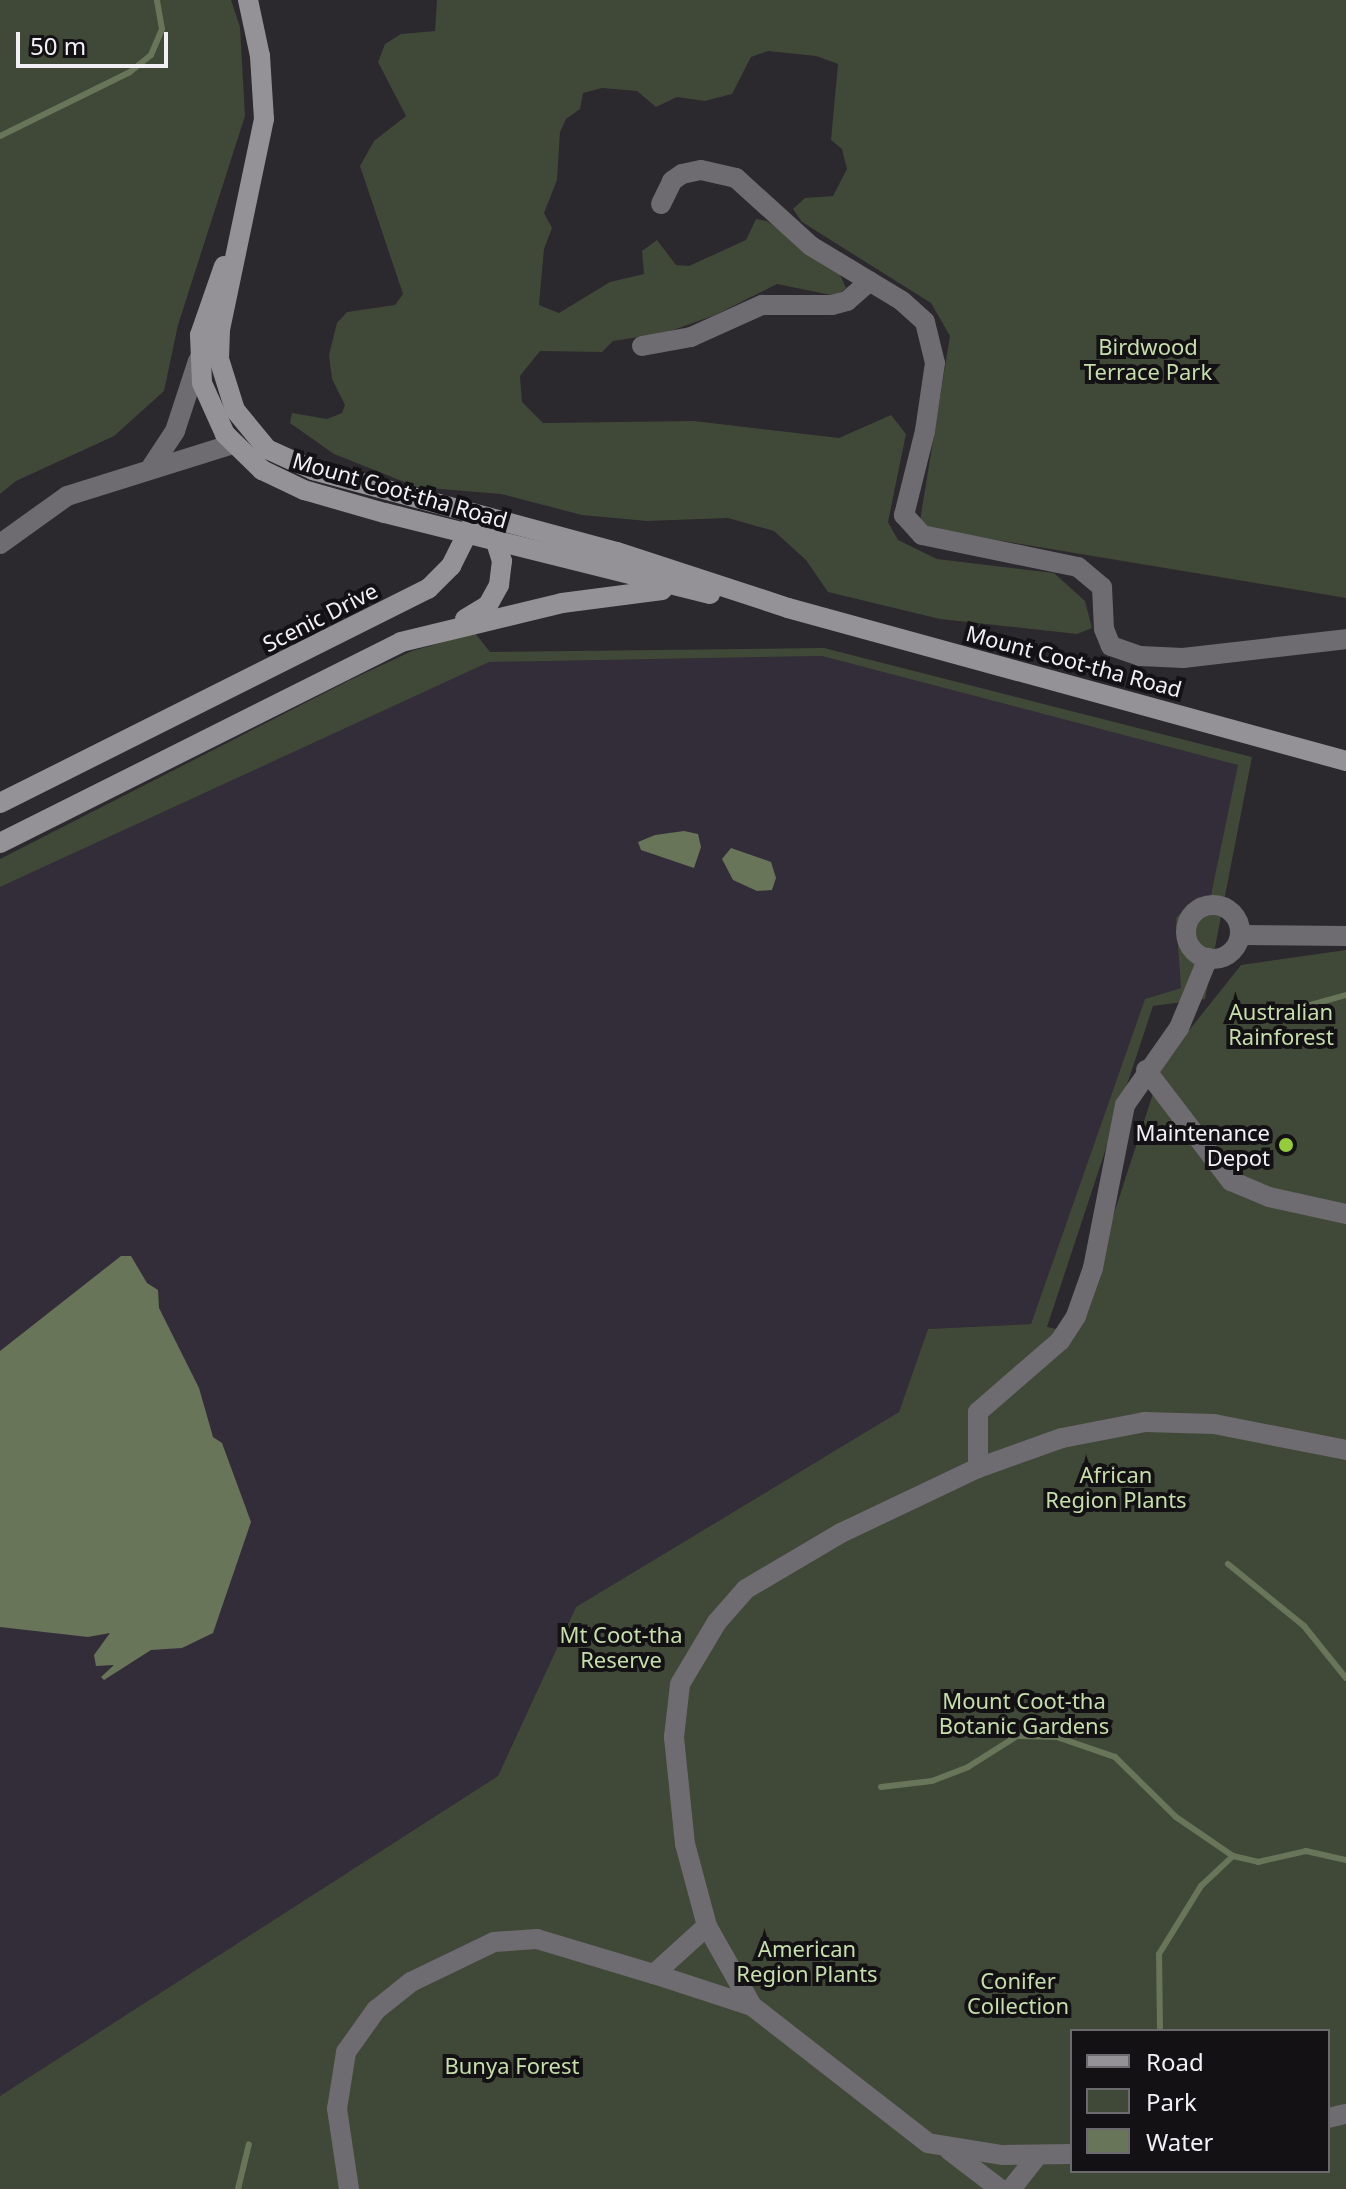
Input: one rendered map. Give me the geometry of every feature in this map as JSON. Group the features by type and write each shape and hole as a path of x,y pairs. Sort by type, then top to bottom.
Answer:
{"main road":[{"path":"248,0 260,56 264,119 239,231 219,359 230,400 260,444"},
{"name":"Mount Coot-tha Road","path":"239,231 206,309 199,359 208,404 233,444 262,470 304,490 467,536 718,596 788,608"},
{"path":"233,444 260,444"},
{"name":"Mount Coot-tha Road","path":"260,444 313,470 476,513 788,608 1346,761"},
{"path":"0,843 330,674 488,605 502,574 498,544 476,513"},
{"name":"Scenic Drive","path":"0,803 428,589 447,572 476,513"},
{"path":"428,632 636,592 718,596"}],"street":[{"path":"661,204 672,181 682,174 701,170 736,178 811,246 870,281 925,322 933,341 925,431 904,515 922,535 1078,567 1102,587 1104,629 1111,646 1140,656 1183,658 1346,639"},
{"path":"642,346 691,337 762,305 832,305 847,301 870,281"},
{"path":"145,470 158,461 171,439 199,359"},
{"path":"0,544 56,501 233,444"},
{"path":"1222,906 1236,917 1240,935 1233,951 1208,958 1193,950 1186,934 1196,911 1222,906"},
{"path":"1240,935 1346,936"},
{"path":"978,1468 978,1412 1060,1341 1076,1316 1093,1268 1125,1105 1146,1070 1179,1028 1208,958"},
{"path":"1146,1070 1231,1181 1269,1197 1346,1214"},
{"path":"752,2006 707,1926 685,1844 674,1737 680,1684 702,1645 746,1589 841,1533 978,1468 1062,1438 1145,1422 1214,1424 1346,1450"},
{"path":"654,1974 707,1926"},
{"path":"349,2189 337,2109 346,2052 376,2010 411,1982 494,1942 537,1939 752,2006 928,2143 949,2150 1070,2154"},
{"path":"949,2150 1000,2189"},
{"path":"1011,2189 1038,2155"}],"shaded area":[{"path":"822,656 1239,765 1211,895 1188,904 1176,918 1181,988 1145,999 1031,1324 928,1329 899,1412 576,1607 498,1776 0,2096 0,887 488,662"}],"green space":[{"path":"0,0 231,0 240,27 245,116 178,325 164,391 114,436 16,481 0,494"},
{"name":"Birdwood Terrace Park","path":"437,0 1346,0 1346,598 919,527 950,336 931,303 802,222 793,209 805,198 833,196 847,169 842,149 831,140 838,64 816,56 768,51 751,57 732,94 705,101 677,97 656,107 637,91 602,88 583,93 580,109 566,119 560,132 557,180 544,213 552,228 544,249 539,305 559,313 610,282 644,274 642,251 657,240 676,265 689,266 746,240 756,219 767,221 837,268 846,288 836,296 777,284 715,315 665,333 613,341 602,352 540,351 520,376 522,402 543,423 694,421 839,438 891,415 906,434 888,522 898,540 937,559 1054,573 1085,601 1092,628 1077,634 940,619 828,592 806,560 774,531 728,518 647,521 582,515 501,494 417,487 334,454 290,423 292,413 327,419 342,413 345,405 332,379 329,355 337,323 347,312 395,305 403,294 360,166 374,141 406,116 378,62 385,44 401,34 435,31"},
{"name":"Mount Coot-tha Botanic Gardens","path":"475,633 490,652 824,648 1252,757 1205,999 1153,1006 1047,1327 1075,1333 1163,1063 1241,965 1346,950 1346,2189 0,2189 0,2096 498,1776 576,1607 899,1412 928,1329 1031,1324 1145,999 1181,988 1176,918 1188,904 1211,895 1238,765 822,656 489,662 0,887 0,859 412,651"}],"water":[{"path":"684,831 698,834 701,847 694,868 641,850 638,842 655,835"},
{"path":"731,848 771,862 776,878 772,890 757,891 733,880 722,859"},
{"path":"121,1256 131,1256 147,1283 158,1290 159,1308 199,1388 213,1437 222,1443 251,1522 213,1633 182,1648 151,1650 104,1680 101,1677 114,1665 96,1666 94,1655 110,1633 88,1637 0,1627 0,1351"}],"waterway":[{"path":"0,136 130,72 151,55 162,29 157,0"},
{"path":"1289,1011 1346,995"},
{"path":"1228,1564 1304,1626 1346,1678"},
{"path":"881,1787 932,1781 968,1767 1017,1736 1057,1737 1115,1757 1176,1817 1233,1856 1258,1862 1306,1851 1346,1860"},
{"path":"1160,2029 1159,1954 1201,1886 1233,1856"},
{"path":"238,2189 249,2144"}],"place":[{"name":"Maintenance Depot","path":"1286,1145"}],"park label":[{"name":"Australian Rainforest","path":"1281,1024"},
{"name":"African Region Plants","path":"1116,1486"},
{"name":"Mt Coot-tha Reserve","path":"621,1646"},
{"name":"American Region Plants","path":"807,1960"},
{"name":"Conifer Collection","path":"1018,1992"},
{"name":"Bunya Forest","path":"512,2066"}]}
